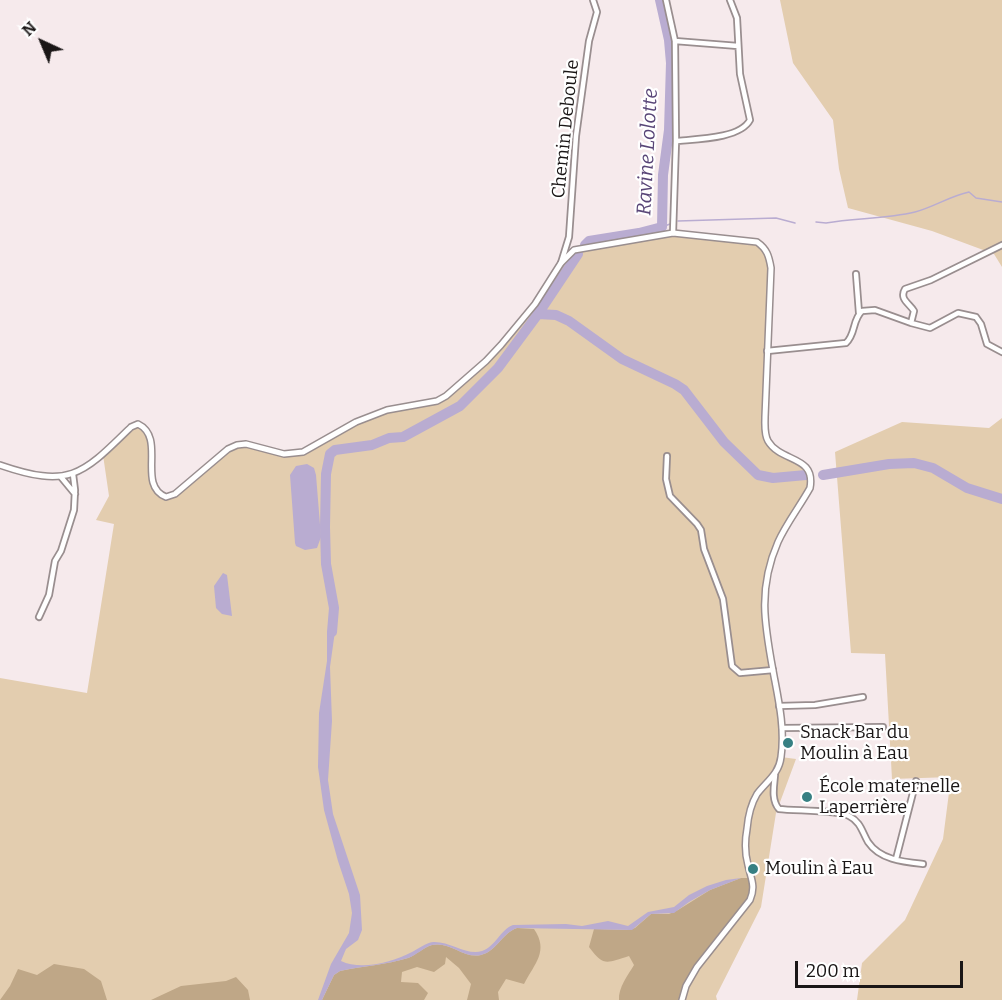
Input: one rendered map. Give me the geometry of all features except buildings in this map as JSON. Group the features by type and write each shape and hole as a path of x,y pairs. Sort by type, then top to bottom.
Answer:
{"street":[{"name":"Chemin Deboule","path":"561,262 569,237 576,136 588,41 597,12 593,0"},
{"path":"666,0 675,40 676,141 673,233"},
{"path":"676,141 723,135 736,131 748,124 750,120 741,84 737,18 730,0"},
{"path":"675,40 738,46"},
{"path":"0,465 33,475 61,477 73,474 93,463 138,423 146,427 152,438 152,473 157,490 160,495 166,497 175,494 228,449 237,445 246,444 284,454 303,452 366,418 387,410 437,401 446,396 486,361 522,321 561,262 571,252 580,248 673,233 757,242 769,255 771,268 766,436 775,449 803,464 810,471 812,479 810,488 778,542 767,572 763,595 764,620 782,728 782,755 775,775 753,801 749,817 746,841 747,859 753,878 754,891 750,900 697,967 686,986 682,1000"},
{"path":"911,323 914,311 904,300 903,292 906,289 931,280 1002,245"},
{"path":"767,351 846,343 853,335 854,323 859,313 856,274"},
{"path":"859,313 875,310 930,328 958,314 976,317 981,324 987,344 1002,352"},
{"path":"667,456 666,479 670,495 701,530 704,549 723,599 732,666 741,673 773,670"},
{"path":"39,617 49,595 55,561 61,552 74,510 73,474"},
{"path":"61,477 75,494"},
{"path":"779,706 815,705 862,697"},
{"path":"782,728 883,727"},
{"path":"775,775 774,798 775,805 779,809 848,815 859,824 868,842 876,850 894,859 924,864"},
{"path":"894,859 916,781"}],"shaded area":[{"path":"780,0 1002,0 1002,267 994,254 932,231 848,208 839,169 833,120 793,63"},
{"path":"673,233 757,242 769,255 765,417 769,443 803,464 812,479 778,542 763,595 779,706 781,757 796,759 776,813 761,907 716,996 717,1000 0,1000 0,678 87,693 114,524 96,520 109,496 103,455 138,424 151,438 153,478 166,497 237,445 284,454 303,452 387,410 437,401 501,345 571,252"},
{"path":"1002,418 1002,1000 857,1000 862,963 905,920 943,839 951,777 892,779 885,654 851,653 835,452 902,422 989,428"},
{"path":"307,464 314,468 316,475 321,537 317,548 305,550 296,546 295,543 290,475 296,466"},
{"path":"223,573 227,575 232,616 222,614 216,608 214,586"},
{"path":"334,620 336,624 330,667 332,721 328,780 333,814 360,895 362,930 358,940 346,949 341,961 358,965 377,964 404,956 433,942 470,952 482,951 491,946 505,930 513,925 582,926 608,921 628,926 648,912 674,907 689,895 707,886 741,878 710,890 674,913 651,914 632,930 517,928 487,953 481,955 469,955 439,944 426,947 411,957 400,960 340,971 334,975 322,1000 318,1000 331,964 349,933 352,913 349,894 324,810 318,767 319,713 327,661 327,633"},
{"path":"741,878 753,878 754,891 697,967 682,1000 619,1000 622,986 634,965 629,956 610,962 598,958 589,947 594,929 627,930 635,928 651,914 669,914 710,890"},
{"path":"517,928 534,929 540,944 539,957 524,984 506,979 498,992 499,1000 467,1000 471,984 459,968 446,957 445,964 434,972 417,967 402,972 401,982 418,983 428,993 424,1000 322,1000 334,975 340,971 411,957 426,947 439,944 469,955 481,955 491,950 507,934"},
{"path":"54,964 84,969 101,981 107,1000 0,1000 18,969 37,975"},
{"path":"236,977 248,990 250,1000 151,1000 181,986 226,981"}],"waterway":[{"name":"Ravine Lolotte","path":"585,245 589,241 662,227 663,175 669,130 671,63 669,40 660,0"},
{"path":"816,222 826,223 904,214 922,210 969,192 976,198 1002,202"},
{"path":"678,221 776,218 795,223"},
{"name":"Ravine Lolotte","path":"662,227 670,224"},
{"path":"332,632 334,608 326,564 325,527 326,474 330,454 335,450 372,445 389,438 403,437 460,406 498,368 578,254"},
{"path":"538,314 556,315 569,321 622,359 684,390 724,442 758,475 773,478 806,475"},
{"path":"823,475 889,464 914,463 933,468 967,488 1002,499"}],"place":[{"name":"Snack Bar du Moulin à Eau","path":"788,743"},
{"name":"École maternelle Laperrière","path":"807,797"},
{"name":"Moulin à Eau","path":"753,869"}]}
